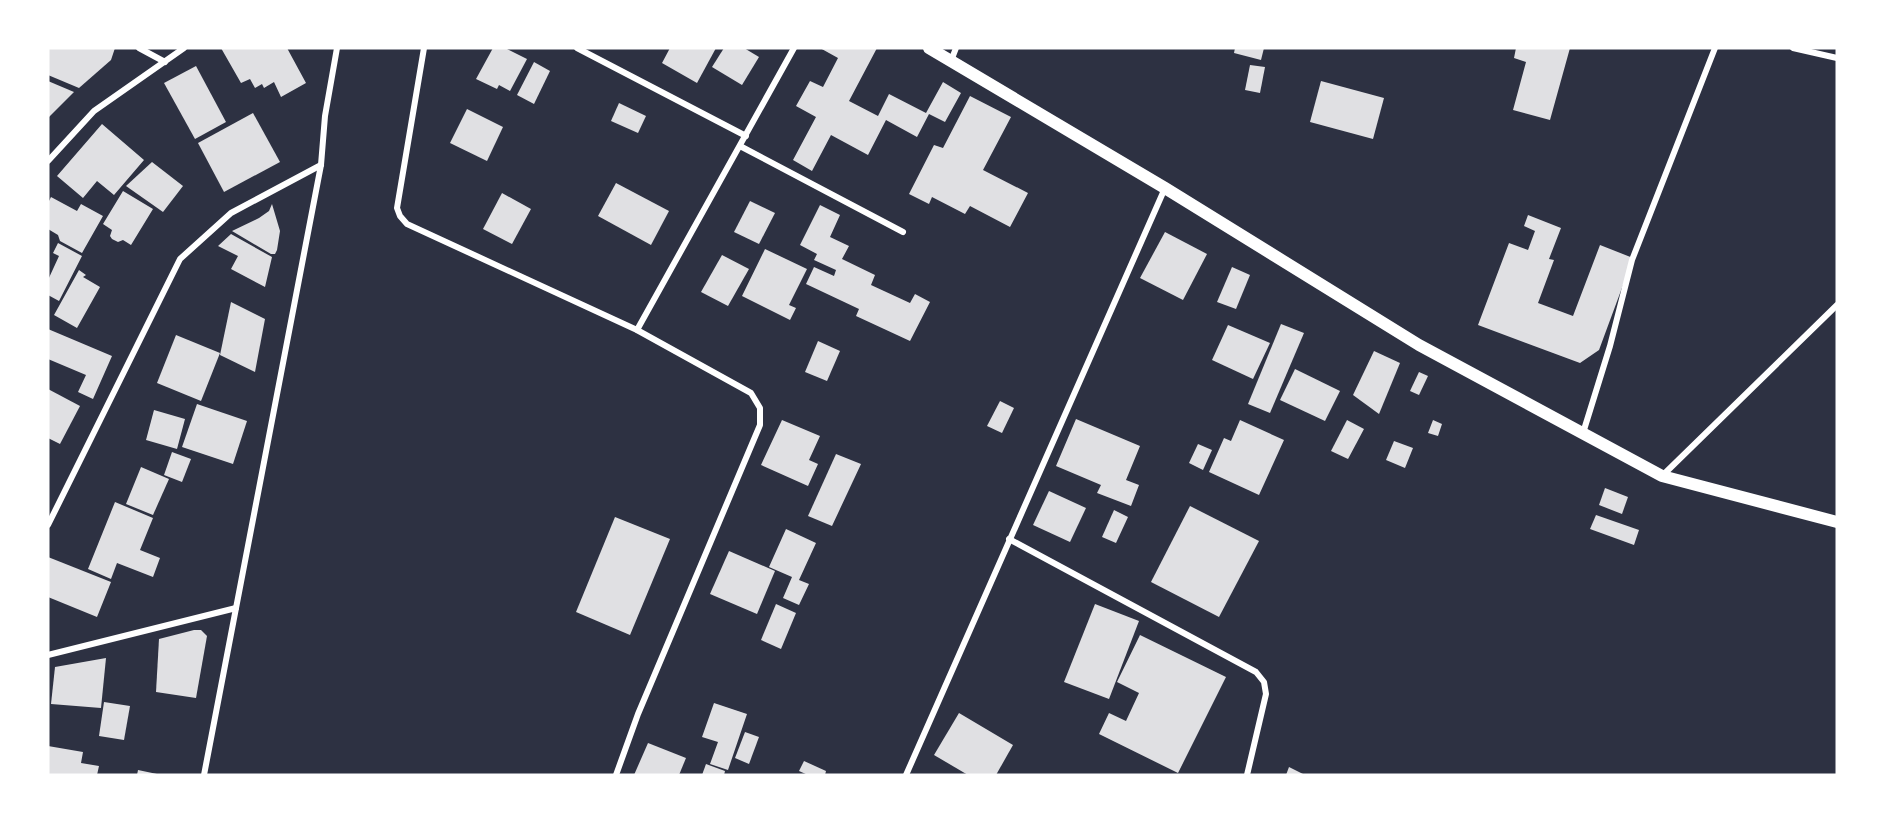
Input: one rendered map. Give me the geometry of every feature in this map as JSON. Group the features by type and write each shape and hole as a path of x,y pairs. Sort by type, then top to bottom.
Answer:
{"main road":[{"path":"929,48 1165,188 1419,345 1662,476 1837,522"}],"street":[{"path":"139,48 165,62"},
{"path":"48,161 94,111 184,48"},
{"path":"204,775 321,165 325,116 337,48"},
{"path":"424,48 397,208 407,224 637,330 751,393 760,408 760,425 638,714 616,775"},
{"path":"577,48 746,136"},
{"path":"637,330 794,48"},
{"path":"951,61 956,48"},
{"path":"1583,434 1610,346 1632,260 1715,48"},
{"path":"1793,48 1837,58"},
{"path":"740,147 903,232"},
{"path":"48,525 180,259 231,213 321,165"},
{"path":"906,775 1165,188"},
{"path":"1662,476 1837,305"},
{"path":"1009,539 1256,672 1264,682 1266,694 1247,775"},
{"path":"48,655 236,608"}],"building":[{"path":"48,48 115,48 111,60 79,88 48,75"},
{"path":"221,48 287,48 306,83 281,97 274,82 264,88 262,84 255,88 250,79 241,83"},
{"path":"493,48 505,48 527,59 510,91 499,85 497,89 476,79"},
{"path":"670,48 716,48 697,83 662,63"},
{"path":"724,48 744,48 759,57 742,85 712,67"},
{"path":"820,48 877,48 849,101 878,116 889,94 926,113 943,82 961,93 945,122 929,114 917,137 886,120 868,155 831,135 812,171 793,160 816,117 796,106 810,81 823,87 838,58"},
{"path":"1235,48 1264,48 1261,60 1234,53"},
{"path":"1516,48 1570,48 1550,120 1513,110 1526,62 1514,58"},
{"path":"534,62 550,71 534,104 517,95"},
{"path":"1250,65 1265,67 1260,93 1245,90"},
{"path":"196,66 226,122 195,139 164,83"},
{"path":"48,81 74,92 48,118"},
{"path":"1321,81 1384,98 1373,139 1310,122"},
{"path":"970,96 1011,117 983,170 1028,193 1010,227 970,206 965,214 932,197 929,204 909,194 934,145 943,148"},
{"path":"619,103 646,116 638,133 611,121"},
{"path":"467,109 503,127 487,161 450,143"},
{"path":"253,113 280,162 224,192 198,143"},
{"path":"102,124 144,160 114,195 97,181 83,198 57,176"},
{"path":"152,162 183,186 163,212 126,186"},
{"path":"616,183 669,211 651,245 598,216"},
{"path":"123,191 153,209 131,245 123,240 118,242 112,239 110,236 112,230 103,224"},
{"path":"502,193 531,209 512,244 483,229"},
{"path":"51,197 77,211 81,204 103,216 82,253 60,241 58,235 48,229 48,203"},
{"path":"750,201 775,213 759,244 734,232"},
{"path":"272,204 280,231 275,254 271,254 232,231 259,218 269,211"},
{"path":"820,205 840,215 830,237 849,246 842,259 875,275 871,285 910,303 915,294 930,302 910,341 856,316 859,309 806,284 814,267 834,276 836,270 814,260 817,254 800,245"},
{"path":"1528,215 1561,228 1549,259 1554,260 1538,303 1573,316 1600,245 1633,258 1599,350 1580,363 1478,325 1509,243 1528,250 1535,231 1524,226"},
{"path":"1165,232 1207,254 1183,300 1140,278"},
{"path":"231,234 272,257 265,287 231,269 238,256 218,246"},
{"path":"58,243 82,256 59,301 48,295 48,280 59,256 53,253"},
{"path":"765,249 807,269 789,305 796,308 790,320 742,296"},
{"path":"722,255 749,269 728,306 701,292"},
{"path":"1232,267 1250,275 1236,309 1217,302"},
{"path":"79,270 86,275 83,277 100,287 77,328 54,315"},
{"path":"231,302 265,319 255,372 220,355"},
{"path":"1281,324 1304,333 1270,413 1248,404"},
{"path":"1228,325 1270,343 1253,379 1212,360"},
{"path":"48,329 112,356 93,399 78,392 86,375 48,359"},
{"path":"176,335 220,353 201,401 157,383"},
{"path":"818,341 840,351 827,381 805,372"},
{"path":"1374,351 1400,363 1379,414 1353,395"},
{"path":"1295,369 1340,391 1325,421 1280,400"},
{"path":"1419,372 1428,376 1419,395 1410,391"},
{"path":"48,389 80,406 60,444 48,438"},
{"path":"1000,401 1014,408 1002,433 987,426"},
{"path":"197,404 247,421 233,464 182,447"},
{"path":"154,410 185,419 177,449 146,440"},
{"path":"1076,419 1140,446 1126,480 1139,485 1131,506 1097,493 1101,485 1056,466"},
{"path":"782,420 820,436 809,460 818,464 808,486 761,465"},
{"path":"1240,420 1284,440 1259,495 1209,472 1224,438 1231,441"},
{"path":"1347,420 1364,429 1348,459 1331,451"},
{"path":"1433,420 1442,424 1438,436 1428,433"},
{"path":"1394,441 1413,448 1405,468 1386,460"},
{"path":"1198,444 1212,450 1203,470 1189,463"},
{"path":"172,452 191,459 182,482 164,475"},
{"path":"836,454 861,464 832,526 808,516"},
{"path":"141,467 169,479 153,515 126,504"},
{"path":"1605,488 1628,497 1622,514 1599,505"},
{"path":"1049,491 1086,508 1070,542 1033,525"},
{"path":"115,502 153,518 140,550 160,558 153,577 117,563 111,579 88,569"},
{"path":"1190,506 1259,541 1219,617 1151,582"},
{"path":"1114,510 1128,517 1116,543 1102,537"},
{"path":"1596,515 1639,530 1634,545 1590,529"},
{"path":"615,517 670,539 630,635 576,612"},
{"path":"786,529 816,543 799,580 809,584 799,605 783,598 792,577 769,567"},
{"path":"729,551 775,571 757,614 710,594"},
{"path":"48,557 111,582 97,617 48,597"},
{"path":"776,604 796,613 781,649 761,640"},
{"path":"1095,604 1139,621 1109,699 1064,682"},
{"path":"201,630 207,636 196,698 156,692 159,639"},
{"path":"1140,635 1226,677 1178,773 1099,734 1109,713 1126,721 1139,693 1117,682"},
{"path":"106,658 101,708 51,704 55,667"},
{"path":"104,702 130,706 124,740 99,736"},
{"path":"714,703 747,714 728,770 710,764 718,742 702,737"},
{"path":"959,713 1013,745 996,775 968,775 934,755"},
{"path":"745,732 759,737 749,764 735,758"},
{"path":"648,743 686,758 679,775 634,775"},
{"path":"48,746 83,752 81,763 99,766 97,775 48,775"},
{"path":"804,761 826,771 825,775 808,775 799,771"},
{"path":"706,764 725,771 724,775 702,775"},
{"path":"1289,767 1305,775 1286,775"},
{"path":"138,770 157,774 157,775 137,775"}]}
